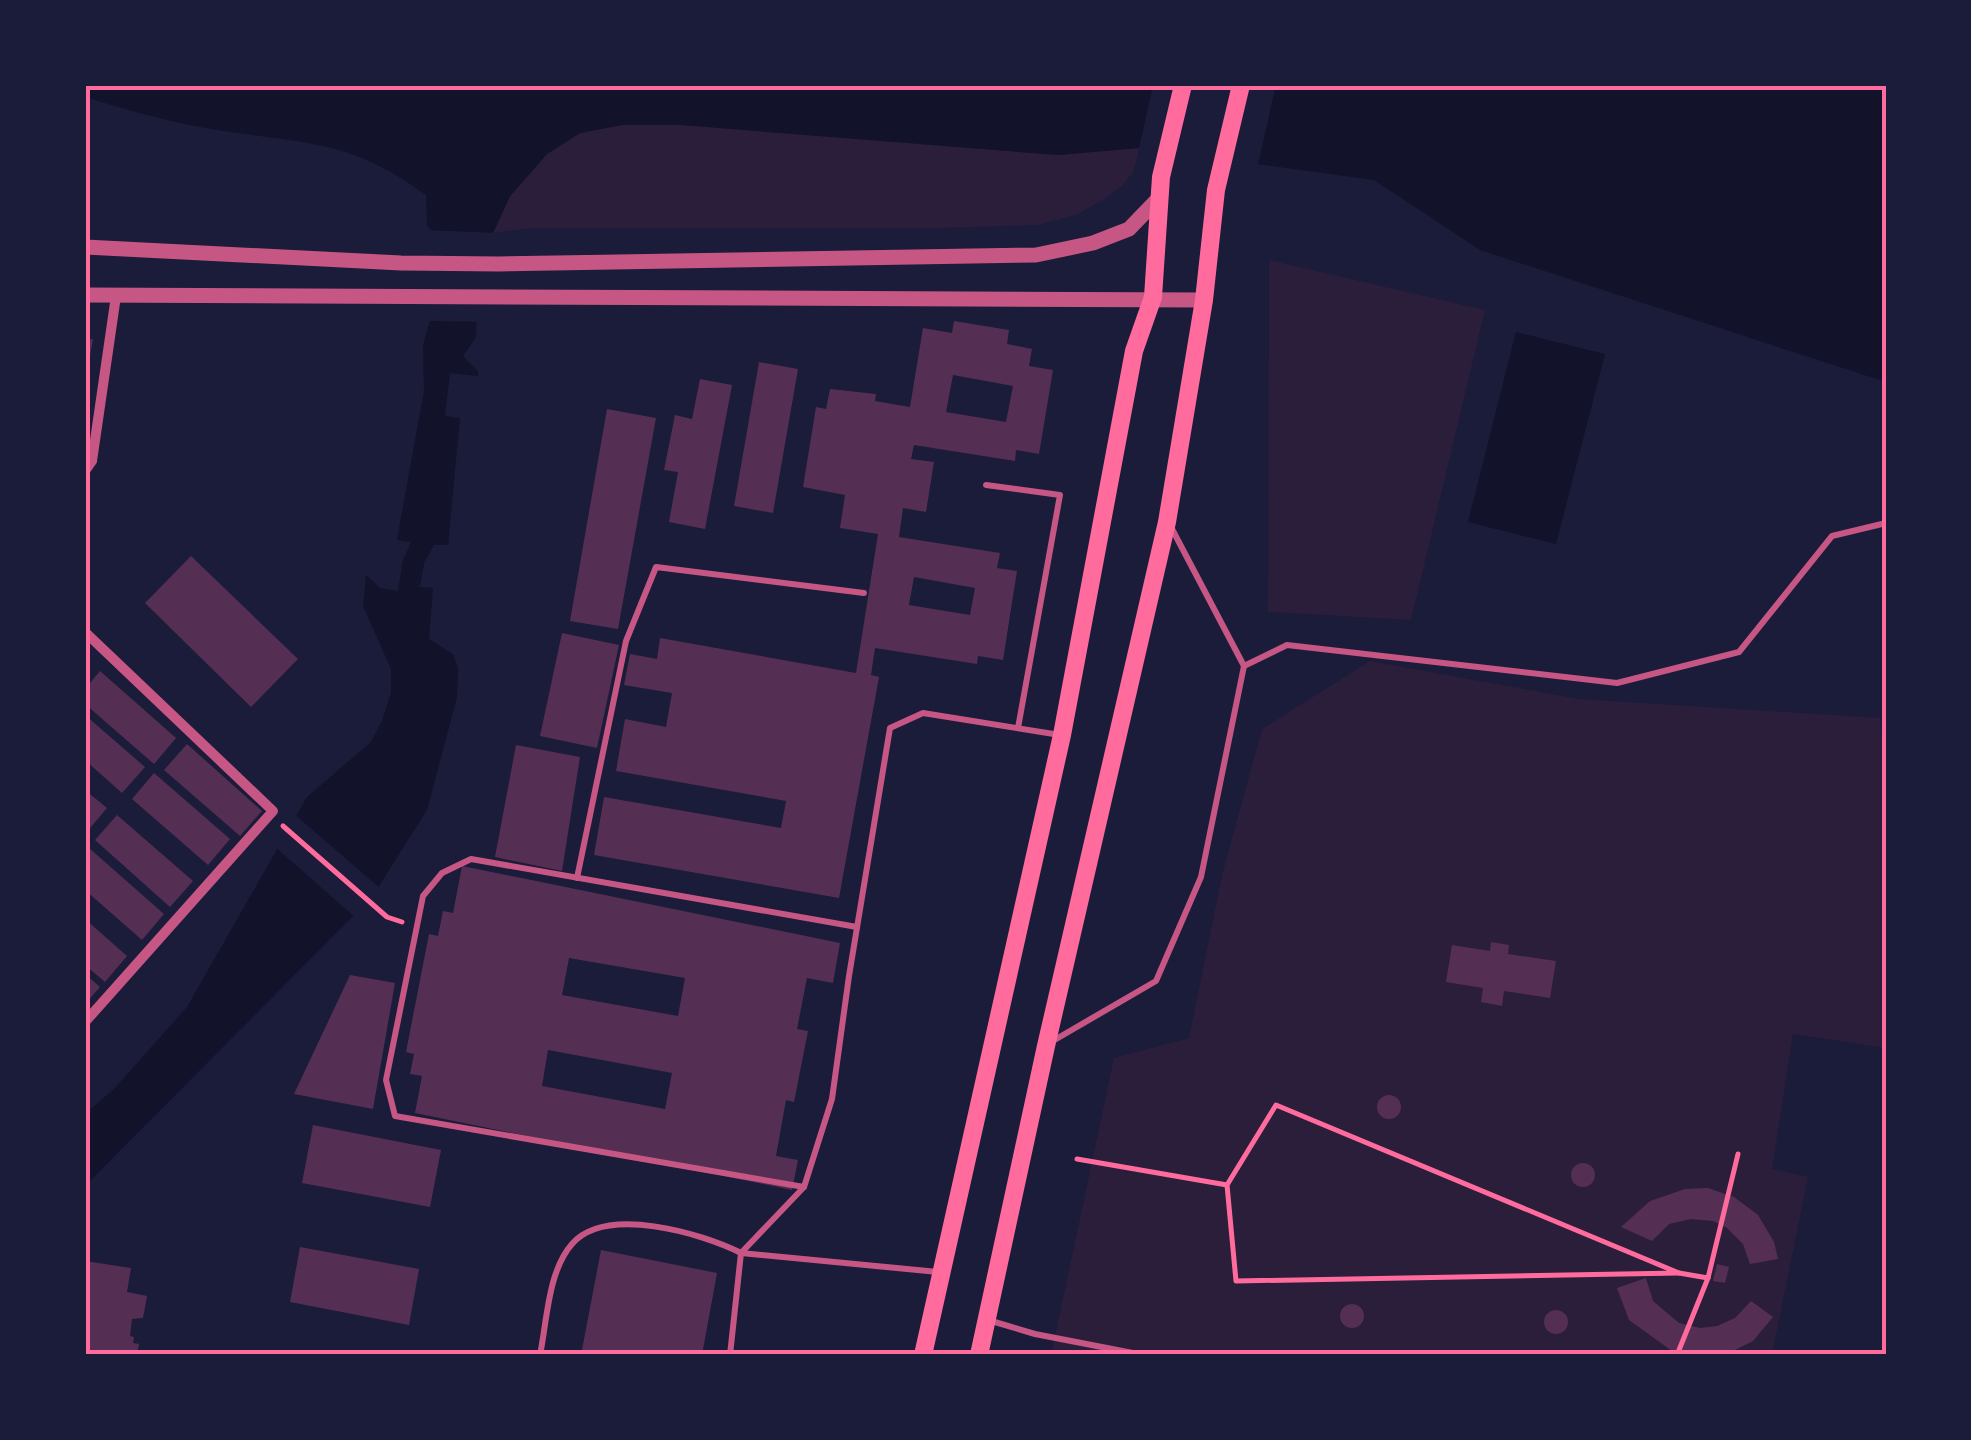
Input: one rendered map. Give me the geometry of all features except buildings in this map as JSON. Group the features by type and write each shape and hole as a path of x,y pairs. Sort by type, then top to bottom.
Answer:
{"main road":[{"path":"923,1355 1062,735 1134,351 1153,297 1160,177 1183,85"},
{"path":"978,1355 1168,522 1204,300 1216,190 1241,85"}],"street":[{"path":"85,247 401,263 499,264 1036,255 1093,244 1129,229 1158,199"},
{"path":"85,295 1204,300"},
{"path":"85,471 92,461 116,296"},
{"path":"85,632 273,811 85,1022"}],"lane":[{"path":"986,485 1060,495 1018,728"},
{"path":"1046,1046 1156,981 1202,877 1244,666 1168,522"},
{"path":"1244,666 1286,645 1616,683 1739,652 1832,536 1886,523"},
{"path":"577,878 626,641 656,567 864,594"},
{"path":"730,1355 740,1253 804,1187 832,1099 890,728 923,713 1062,735"},
{"path":"804,1187 395,1116 386,1080 423,896 442,873 472,859 857,927"},
{"path":"540,1355 556,1274 572,1243 603,1224 668,1228 716,1240 740,1253 923,1268 942,1273"},
{"path":"987,1320 1143,1355"}],"path":[{"path":"280,823 387,917 418,926"},
{"path":"1679,1272 1236,1281 1227,1186 1276,1105 1679,1272 1708,1278"},
{"path":"1677,1355 1708,1278 1738,1154"},
{"path":"1077,1159 1227,1186"}],"shaded area":[{"path":"85,85 1886,85 1886,382 1480,250 1374,180 1139,148 1058,155 682,125 622,125 580,133 547,154 510,196 493,233 478,293 476,337 463,356 478,376 450,373 445,416 460,418 448,545 434,545 424,563 420,587 433,588 429,639 453,654 458,668 457,697 427,810 372,897 85,1186 85,1114 114,1089 187,1007 307,797 371,742 382,721 391,693 391,669 363,606 366,575 380,588 398,591 403,560 411,542 397,540 424,391 423,345 438,293 438,241 427,225 426,195 371,162 321,145 206,128 145,114 85,97"},
{"path":"622,125 682,125 1058,155 1139,148 1134,171 1123,185 1076,215 1037,225 531,228 493,233 510,196 547,154 580,133"},
{"path":"1269,260 1485,310 1411,620 1268,612"},
{"path":"1516,332 1605,354 1556,544 1468,522"},
{"path":"1370,661 1579,699 1880,718 1886,772 1886,1048 1793,1034 1772,1169 1808,1177 1772,1355 1051,1355 1114,1058 1189,1038 1222,875 1262,729"}],"pier":[{"path":"1153,85 1276,85 1257,169 1138,153"},
{"path":"425,230 499,233 484,278 484,322 426,321 434,279 433,242"},
{"path":"292,812 382,890 357,919 273,845"}]}
